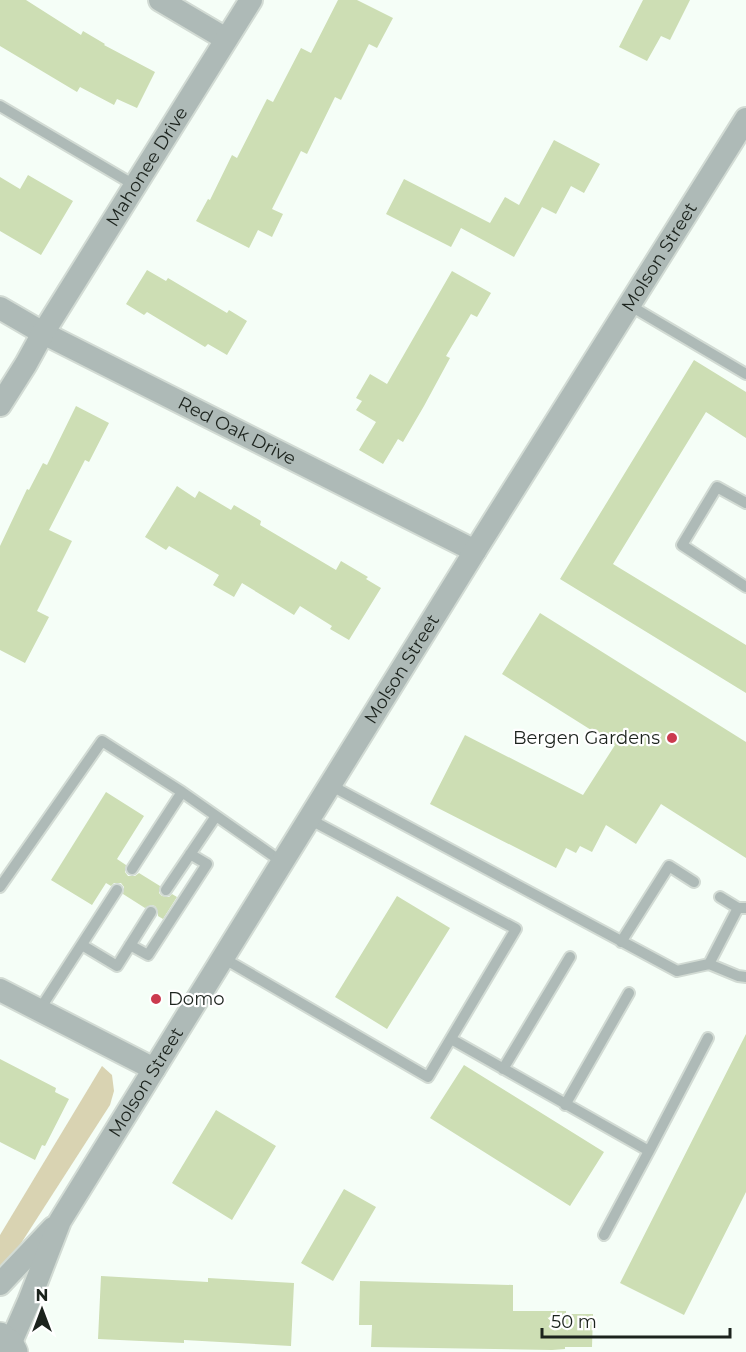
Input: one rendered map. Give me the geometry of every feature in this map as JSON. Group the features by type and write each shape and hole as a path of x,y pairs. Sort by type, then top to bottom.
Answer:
{"street":[{"path":"160,0 226,39"},
{"name":"Mahonee Drive","path":"0,405 251,0"},
{"name":"Molson Street","path":"8,1344 29,1301 60,1221 746,119"},
{"name":"Red Oak Drive","path":"0,308 43,333 475,551"},
{"path":"0,990 154,1069"},
{"name":"Molson Street","path":"0,1284 60,1221"}],"lane":[{"path":"0,106 136,186"},
{"path":"629,304 746,374"},
{"path":"746,503 717,487 682,545 746,586"},
{"path":"0,887 102,741 182,792 282,862"},
{"path":"330,785 677,971 709,964 746,977"},
{"path":"132,868 182,792"},
{"path":"166,890 216,816"},
{"path":"223,958 428,1077 516,929 309,819"},
{"path":"130,945 148,956 207,864 190,854"},
{"path":"621,942 669,866 694,882"},
{"path":"39,1009 117,890"},
{"path":"709,964 742,908 720,897"},
{"path":"82,945 117,966 151,912"},
{"path":"503,1069 570,957"},
{"path":"566,1105 629,993"},
{"path":"604,1234 708,1038"},
{"path":"451,1039 649,1151"}],"shaded area":[{"path":"102,1066 112,1075 114,1091 110,1105 0,1276 0,1235"}],"building":[{"path":"0,0 26,0 81,35 83,31 155,72 137,108 117,99 114,105 80,87 77,92 0,46"},
{"path":"338,0 357,0 393,18 377,48 369,44 341,100 335,97 307,154 301,151 272,209 283,214 272,237 258,230 249,248 196,221 208,199 210,200 232,155 237,158 267,99 273,102 301,48 311,53"},
{"path":"643,0 690,0 670,40 661,36 647,61 619,47"},
{"path":"554,140 600,164 584,193 571,186 556,214 542,207 514,257 461,228 451,247 386,214 404,179 490,223 505,197 519,205"},
{"path":"28,175 73,201 41,255 0,231 0,177 20,189"},
{"path":"147,270 166,281 168,278 227,313 229,310 247,321 227,355 208,344 205,347 147,312 144,315 126,304"},
{"path":"452,271 491,293 477,317 471,314 446,356 450,358 403,442 398,439 383,464 359,450 376,422 356,410 362,401 356,398 370,374 387,384"},
{"path":"694,360 746,392 746,438 706,412 613,564 746,645 746,693 560,579"},
{"path":"76,406 109,423 89,462 85,460 49,530 72,541 37,611 49,617 25,663 0,650 0,546 27,489 29,490 43,463 47,465"},
{"path":"177,486 195,498 199,491 231,510 234,505 261,521 260,525 336,570 341,561 368,577 366,579 381,588 349,640 330,629 332,626 300,606 294,615 242,583 234,597 213,585 219,575 169,546 166,550 145,537"},
{"name":"Bergen Gardens","path":"540,613 746,742 746,858 661,804 636,844 606,825 592,852 580,846 576,853 566,848 556,868 430,804 465,735 583,795 615,745 502,674"},
{"path":"106,792 144,816 117,859 126,865 125,872 128,876 135,876 139,873 160,886 159,893 162,896 169,897 172,894 177,897 163,919 158,916 155,906 145,908 123,894 124,887 121,883 114,883 111,886 106,883 92,905 51,880"},
{"path":"397,896 450,928 387,1029 335,997"},
{"path":"746,1034 746,1192 684,1315 620,1283"},
{"path":"0,1059 56,1088 55,1092 69,1099 45,1146 42,1145 35,1160 0,1142"},
{"path":"464,1065 604,1152 570,1206 430,1118"},
{"path":"216,1110 276,1146 232,1220 172,1183"},
{"path":"344,1189 376,1207 333,1281 301,1263"},
{"path":"101,1276 208,1282 208,1278 294,1283 291,1346 184,1340 184,1343 98,1339"},
{"path":"360,1281 513,1285 513,1311 566,1311 566,1314 593,1314 592,1347 565,1347 565,1349 552,1350 371,1347 372,1325 359,1325"}],"place":[{"name":"Bergen Gardens","path":"672,738"},
{"name":"Domo","path":"156,999"}]}
